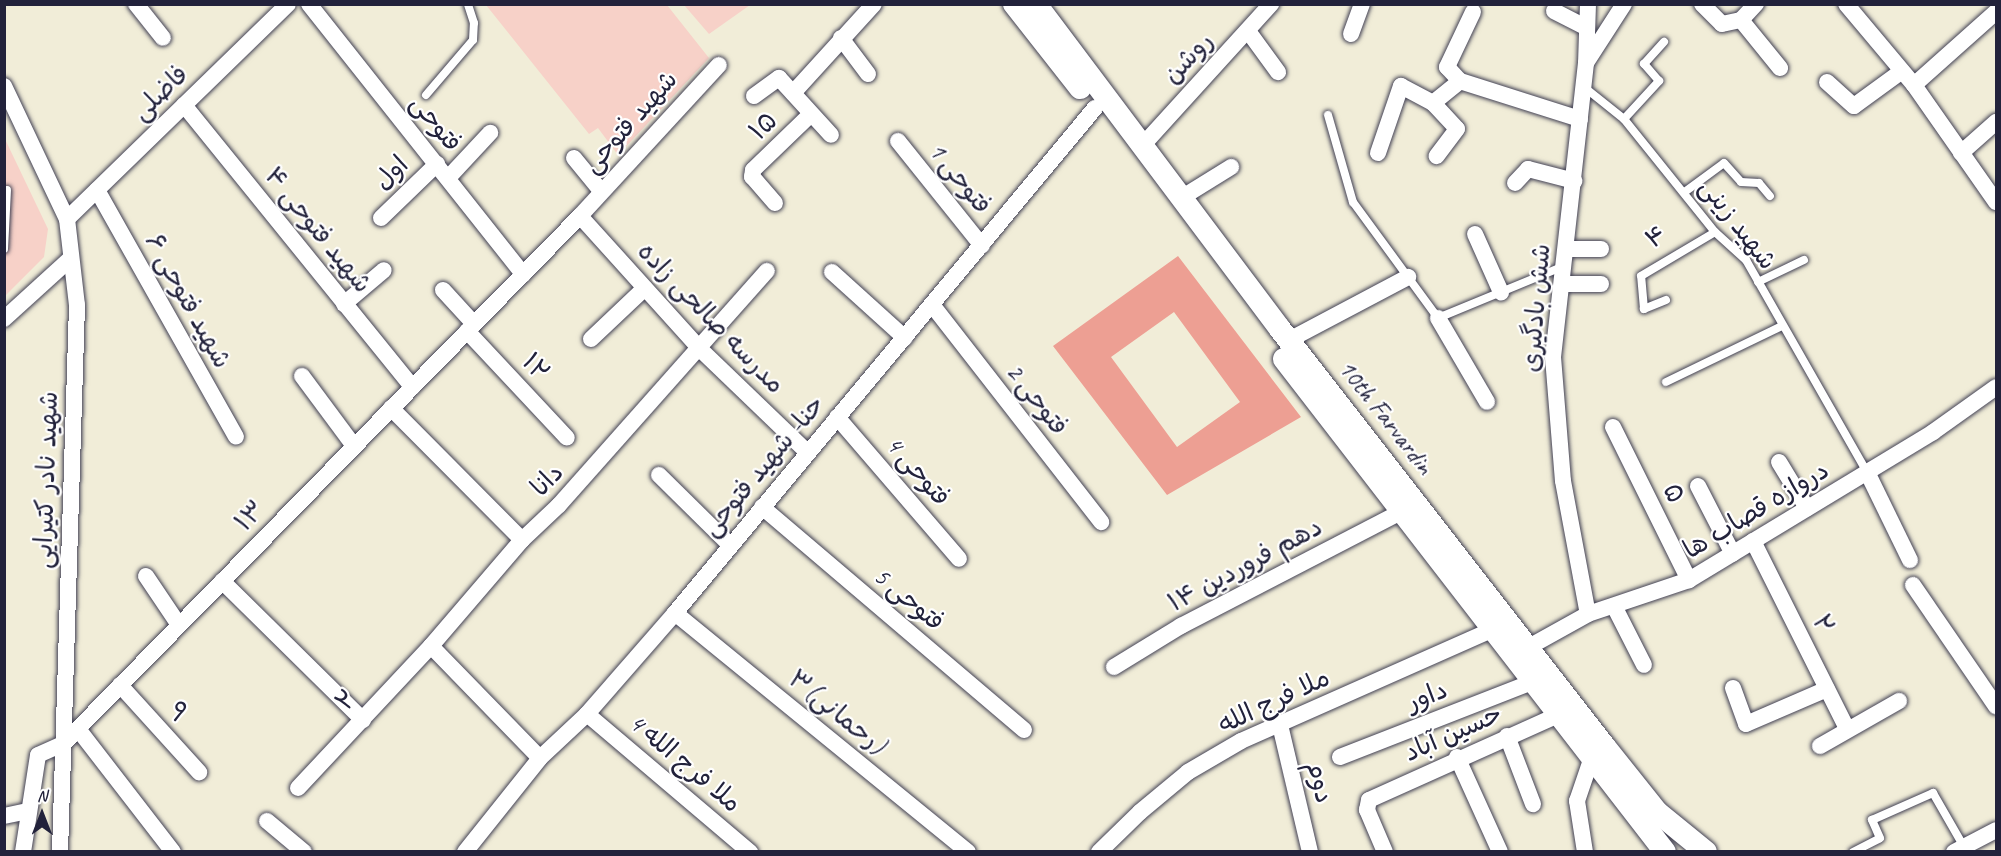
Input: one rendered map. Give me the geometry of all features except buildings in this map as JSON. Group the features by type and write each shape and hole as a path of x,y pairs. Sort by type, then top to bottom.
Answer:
{"main road":[{"name":"10th Farvardin","path":"1014,4 1401,512 1665,852"},
{"name":"10th Farvardin","path":"1036,4 1289,340 1527,648 1657,812 1706,852"}],"street":[{"path":"136,4 163,38"},
{"name":"فاضلی","path":"67,219 288,4"},
{"name":"فتوحی","path":"309,4 523,273"},
{"path":"793,93 874,4"},
{"path":"1351,34 1362,4"},
{"name":"شش بادگیری","path":"1588,4 1586,63 1574,181 1552,357 1563,481 1588,614"},
{"path":"1586,63 1624,4"},
{"path":"1702,4 1722,24 1741,20 1756,4"},
{"path":"1846,4 1914,85 1996,202"},
{"path":"1914,85 1996,10 1992,4"},
{"name":"روشن","path":"1142,146 1248,31 1266,6"},
{"path":"1554,11 1587,28"},
{"path":"1473,12 1447,67 1460,81 1580,119"},
{"path":"1741,20 1780,68"},
{"path":"1248,31 1278,72"},
{"path":"841,38 868,74"},
{"name":"شهید فتوحی","path":"580,216 719,65"},
{"path":"1827,82 1854,106 1902,71"},
{"path":"754,96 776,77 831,135"},
{"path":"1433,103 1460,81"},
{"path":"4,86 67,219"},
{"path":"1378,153 1401,86 1433,103 1456,129 1437,156"},
{"name":"شهید فتوحی ۴","path":"184,105 412,387"},
{"name":"حنا- شهید فتوحی","path":"474,848 540,758 587,714 675,613 837,417 933,306 1095,108"},
{"name":"۱۵","path":"776,203 752,174 810,115"},
{"path":"1961,153 1996,122"},
{"path":"448,178 490,134"},
{"name":"فتوحی 1","path":"898,141 982,246"},
{"path":"574,158 601,191"},
{"name":"اول","path":"381,218 437,164"},
{"path":"1181,198 1231,167"},
{"path":"1515,183 1528,169 1574,181"},
{"name":"شهید فتوحی ۶","path":"96,190 236,437"},
{"name":"۱۳","path":"28,811 38,755 63,744 580,216"},
{"name":"مدرسه صالحی زاده","path":"580,216 700,349 808,453"},
{"name":"شهید نادر کتیرایی","path":"60,852 77,305 67,219"},
{"path":"1475,234 1501,292"},
{"path":"1565,258 1601,249"},
{"path":"4,319 70,258"},
{"path":"344,304 384,270"},
{"name":"دانا","path":"431,646 522,540 559,505 767,271"},
{"path":"832,272 905,338"},
{"path":"1289,340 1407,277"},
{"path":"1562,284 1601,284"},
{"path":"591,339 645,288"},
{"path":"443,290 471,327"},
{"name":"فتوحی 2","path":"933,306 1101,522"},
{"path":"1438,318 1487,402"},
{"name":"۱۲","path":"471,327 567,438"},
{"path":"302,376 354,446"},
{"name":"دروازه قصاب ها","path":"1527,648 1588,614 1689,580 1933,432 1996,387"},
{"path":"392,408 522,540"},
{"name":"فتوحی 4","path":"837,417 959,559"},
{"name":"۵","path":"1613,427 1689,580"},
{"path":"1779,462 1808,508"},
{"path":"1867,472 1910,560"},
{"path":"659,476 730,545"},
{"path":"1698,486 1733,554"},
{"name":"فتوحی 5","path":"762,507 1024,730"},
{"name":"دهم فروردین ۱۴","path":"1114,667 1181,626 1401,512"},
{"name":"۲","path":"1753,541 1847,729"},
{"path":"146,576 179,625"},
{"path":"222,581 363,720"},
{"path":"1913,585 1996,706"},
{"path":"1614,606 1644,665"},
{"name":"۳(رحمانی)","path":"675,613 968,852"},
{"name":"ملا فرج الله","path":"1099,852 1140,812 1188,772 1241,741 1492,630"},
{"path":"431,646 540,758"},
{"name":"۲","path":"298,788 431,646"},
{"name":"داور","path":"1340,758 1532,682"},
{"name":"۹","path":"120,685 199,772"},
{"path":"1733,688 1746,724 1827,689"},
{"path":"1820,746 1899,701"},
{"name":"4 ملا فرج الله","path":"587,714 750,852"},
{"name":"حسین آباد","path":"1385,852 1367,810 1369,800 1558,715"},
{"name":"دوم","path":"1280,725 1310,852"},
{"path":"78,729 173,852"},
{"path":"1507,736 1533,804"},
{"path":"1585,852 1577,801 1592,757"},
{"path":"1458,758 1500,852"},
{"path":"4,816 28,811 23,852"},
{"path":"267,821 304,852"},
{"path":"1959,849 1996,830"}],"lane":[{"path":"426,95 472,40 474,23 468,4"},
{"path":"1624,119 1659,81 1644,64 1664,42"},
{"name":"شهید زینی","path":"1583,87 1624,119 1686,192 1715,232 1746,260 1867,472"},
{"path":"1328,115 1353,202 1438,318 1501,292 1565,258"},
{"path":"1686,192 1724,163 1741,182 1759,183 1770,196"},
{"path":"4,249 8,190"},
{"name":"۴","path":"1665,300 1644,309 1641,276 1715,232"},
{"path":"1758,282 1804,261"},
{"path":"1666,382 1782,326"},
{"path":"1853,852 1880,838 1872,820 1933,793 1959,849"}],"shaded area":[{"path":"486,5 667,5 709,58 618,155 598,128 589,134"},
{"path":"684,5 750,5 709,34"},
{"path":"4,137 48,229 44,257 5,296"}]}
